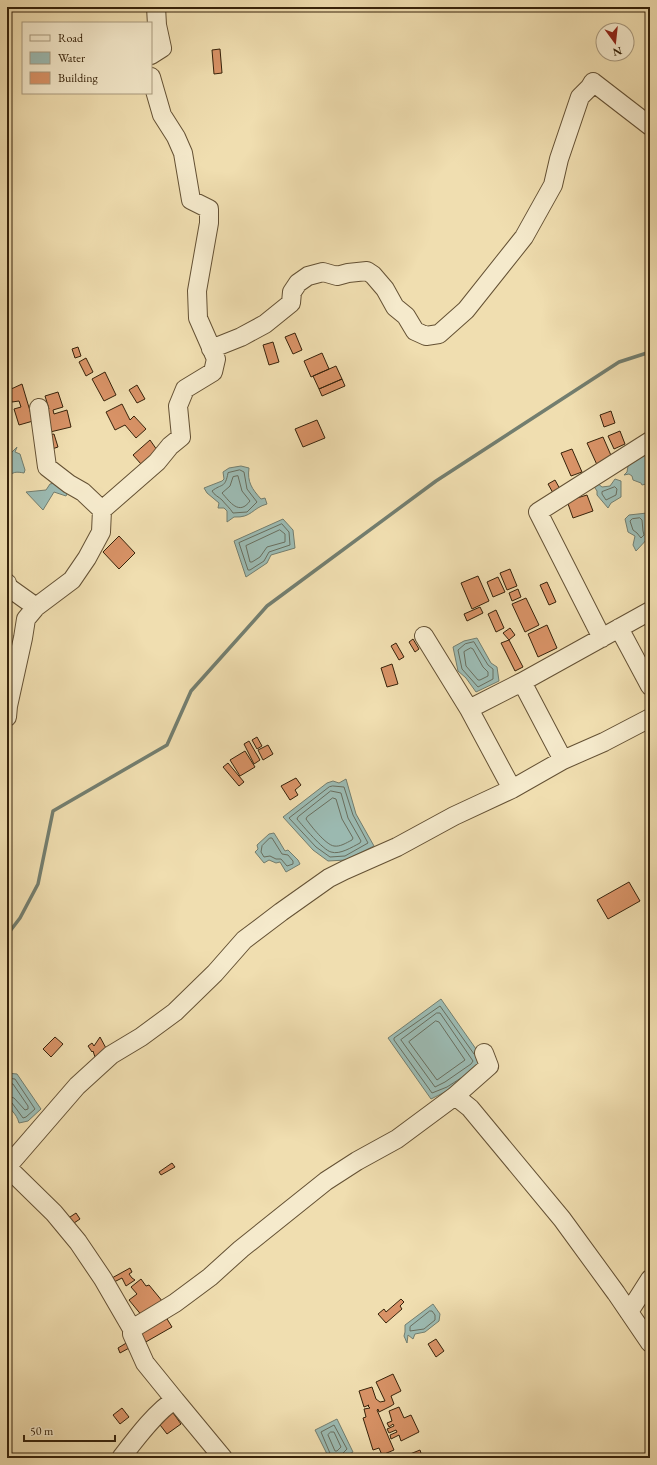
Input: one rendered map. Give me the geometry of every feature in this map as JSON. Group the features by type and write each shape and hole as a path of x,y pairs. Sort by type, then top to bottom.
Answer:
{"street":[{"path":"152,54 162,48 157,25 156,7"},
{"path":"7,717 26,620 36,606 72,580 87,558 101,532 102,510 157,462 170,446 181,437 178,406 184,389 213,372 216,358 198,318 197,291 210,223 209,209 191,200 183,153 176,137 162,115 152,81"},
{"path":"211,349 241,337 265,324 291,303 292,292 298,283 308,276 323,272 337,276 367,271 373,275 385,289 395,307 406,316 415,331 426,336 439,334 466,310 524,237 553,185 559,159 580,97 590,87 592,82 650,126"},
{"path":"39,408 47,467 69,484 83,492 102,510"},
{"path":"602,638 538,512 650,440"},
{"path":"7,583 8,587 36,606"},
{"path":"469,709 522,682 650,611"},
{"path":"619,628 650,686"},
{"path":"424,636 469,709 512,789"},
{"path":"522,682 563,760"},
{"path":"223,1458 145,1363 132,1334 132,1329 103,1279 78,1242 54,1213 7,1167 77,1086 111,1055 141,1037 175,1012 215,973 244,940 280,912 329,878 397,847 454,816 512,789 563,760 604,742 650,718"},
{"path":"132,1329 175,1303 204,1281 241,1249 326,1181 357,1161 397,1139 455,1096 489,1066 484,1053"},
{"path":"455,1096 470,1108 562,1219 650,1343"},
{"path":"629,1312 650,1279"},
{"path":"121,1458 150,1422 175,1400"}],"water":[{"path":"17,447 15,452 20,454 25,470 24,473 18,472 9,476 7,457"},
{"path":"645,452 650,460 650,483 642,485 641,483 633,480 632,476 629,474 624,475 627,472 629,460"},
{"path":"241,466 249,468 251,485 261,499 265,498 267,504 245,516 234,517 227,522 227,511 224,508 218,508 219,503 207,493 204,488 222,481 224,479 223,472 229,468"},
{"path":"615,479 621,481 621,497 611,503 608,508 597,495 597,491 593,485 597,483 602,487 610,486"},
{"path":"58,482 69,490 66,496 54,492 43,510 26,492 46,490 50,484"},
{"path":"647,513 649,517 646,526 650,536 636,551 633,545 635,536 628,532 625,519 629,515"},
{"path":"283,519 293,530 295,548 271,555 267,563 246,577 234,541"},
{"path":"477,638 491,663 497,667 499,681 476,692 466,678 458,671 453,647 464,641"},
{"path":"346,779 356,814 374,846 346,860 328,861 313,850 283,817 327,783 333,781 339,783"},
{"path":"274,833 285,851 288,850 300,864 286,872 280,862 276,863 269,860 264,863 255,852 258,849 257,845 269,834"},
{"path":"441,999 483,1059 480,1070 449,1090 431,1099 388,1038"},
{"path":"7,1073 17,1074 41,1109 28,1121 19,1123 7,1103"},
{"path":"433,1304 440,1314 439,1321 425,1332 415,1334 413,1339 408,1335 407,1343 404,1336 405,1325"},
{"path":"337,1419 353,1452 342,1458 329,1458 315,1430"}],"building":[{"path":"220,49 222,73 214,74 212,50"},
{"path":"295,333 302,350 293,354 285,337"},
{"path":"273,342 279,362 269,365 263,345"},
{"path":"78,347 81,356 75,358 72,349"},
{"path":"322,353 329,369 311,377 304,361"},
{"path":"86,358 93,372 86,376 79,362"},
{"path":"336,366 342,379 319,389 313,376"},
{"path":"105,372 116,395 104,401 92,379"},
{"path":"342,379 345,386 322,396 319,389"},
{"path":"22,384 33,421 19,425 14,409 21,407 19,401 12,402 9,390"},
{"path":"137,385 145,399 137,403 129,390"},
{"path":"58,392 63,407 53,410 54,414 67,410 71,427 46,433 45,410 49,409 45,396"},
{"path":"122,404 130,420 134,416 146,429 136,438 125,425 115,430 106,412"},
{"path":"611,411 615,423 604,427 600,415"},
{"path":"317,420 325,438 303,447 295,429"},
{"path":"620,431 625,444 614,449 608,436"},
{"path":"54,434 58,447 49,450 46,436"},
{"path":"603,437 613,460 598,467 587,443"},
{"path":"150,440 157,450 141,464 133,455"},
{"path":"572,449 582,472 571,476 561,453"},
{"path":"555,480 560,489 553,493 548,484"},
{"path":"587,495 593,511 573,518 567,501"},
{"path":"119,536 135,553 119,569 103,552"},
{"path":"510,569 517,586 507,590 500,573"},
{"path":"478,576 489,601 472,609 461,583"},
{"path":"498,577 505,592 493,597 487,582"},
{"path":"547,582 556,602 549,605 540,585"},
{"path":"518,589 521,597 512,601 509,593"},
{"path":"526,598 539,625 525,632 512,604"},
{"path":"480,607 483,613 467,621 464,614"},
{"path":"496,610 504,628 496,632 488,614"},
{"path":"547,625 557,648 538,657 528,634"},
{"path":"510,628 515,635 509,640 503,633"},
{"path":"413,639 419,649 415,652 409,642"},
{"path":"509,640 523,667 515,671 501,643"},
{"path":"396,643 404,657 399,660 391,646"},
{"path":"392,664 398,684 387,687 381,668"},
{"path":"257,737 262,746 257,749 252,740"},
{"path":"249,741 260,760 254,764 244,744"},
{"path":"268,745 273,754 263,760 258,750"},
{"path":"245,751 255,767 240,776 230,760"},
{"path":"228,763 244,782 239,786 223,767"},
{"path":"296,778 301,785 295,790 298,795 290,800 281,786"},
{"path":"629,882 640,901 608,919 597,900"},
{"path":"55,1037 63,1044 51,1057 43,1049"},
{"path":"100,1037 107,1050 95,1057 93,1051 92,1052 88,1046 92,1043 94,1046"},
{"path":"172,1163 175,1167 161,1175 159,1172"},
{"path":"76,1213 80,1219 71,1225 67,1219"},
{"path":"130,1268 132,1272 129,1274 135,1280 126,1286 122,1278 114,1282 112,1278"},
{"path":"141,1279 146,1286 149,1285 163,1302 143,1317 129,1300 137,1294 131,1287"},
{"path":"401,1299 404,1302 400,1306 402,1309 386,1323 378,1314 384,1309 386,1312"},
{"path":"164,1314 172,1327 144,1343 136,1330"},
{"path":"436,1339 444,1351 436,1357 428,1344"},
{"path":"128,1342 131,1347 120,1353 118,1348"},
{"path":"393,1374 401,1391 391,1396 394,1404 379,1412 378,1409 377,1410 394,1450 382,1455 379,1448 373,1450 363,1418 366,1417 364,1409 370,1408 368,1406 369,1405 364,1407 359,1391 372,1387 376,1399 380,1402 385,1401 376,1382"},
{"path":"399,1407 404,1418 411,1415 419,1432 401,1441 399,1435 391,1439 390,1435 397,1432 396,1430 389,1433 387,1429 394,1426 393,1424 389,1427 387,1423 392,1421 389,1411"},
{"path":"122,1408 129,1417 120,1424 113,1415"},
{"path":"171,1410 181,1424 167,1434 157,1421"},
{"path":"420,1450 422,1456 411,1458 410,1454"}],"waterway":[{"path":"7,935 20,918 38,884 53,811 167,745 191,691 267,606 436,481 619,362 650,352"}]}
